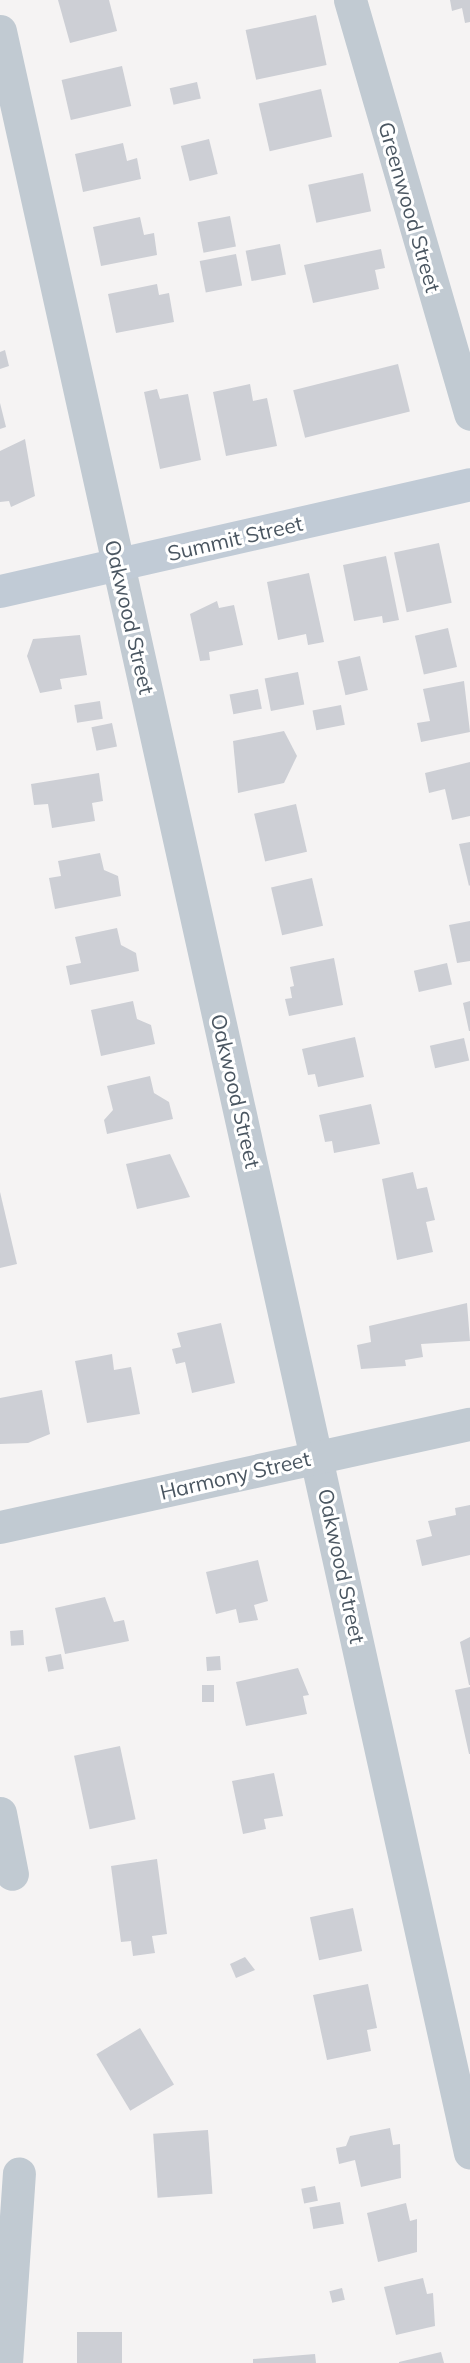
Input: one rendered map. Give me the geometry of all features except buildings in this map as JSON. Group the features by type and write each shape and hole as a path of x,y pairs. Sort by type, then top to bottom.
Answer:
{"main road":[{"name":"Summit Street","path":"0,591 470,484"}],"street":[{"name":"Greenwood Street","path":"350,0 470,414"},
{"name":"Oakwood Street","path":"0,31 318,1456 470,2152"},
{"name":"Harmony Street","path":"0,1527 470,1424"},
{"path":"0,1813 12,1874"},
{"path":"6,2363 18,2173"}]}
